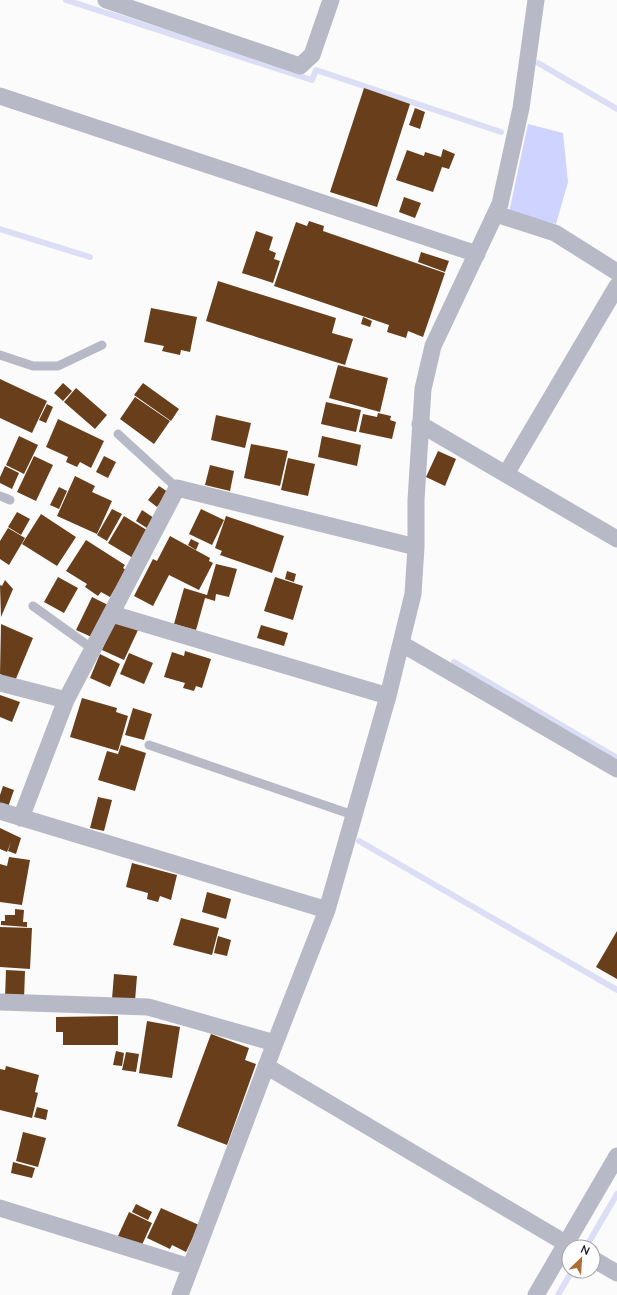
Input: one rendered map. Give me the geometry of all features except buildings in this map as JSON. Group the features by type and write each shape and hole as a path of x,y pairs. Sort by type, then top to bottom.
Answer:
{"street":[{"path":"106,0 300,66 312,55 331,0"},
{"path":"180,1295 266,1066 327,910 388,696 402,644 413,594 416,547 416,500 423,389 433,346 500,204 521,108 536,0"},
{"path":"0,96 477,254"},
{"path":"496,214 555,233 617,272"},
{"path":"506,474 617,286"},
{"path":"420,424 617,539"},
{"path":"21,818 66,700 94,650 177,488 416,547"},
{"path":"112,614 388,696"},
{"path":"402,644 617,769"},
{"path":"0,683 66,700"},
{"path":"0,812 327,910"},
{"path":"0,1002 148,1007 275,1043"},
{"path":"266,1066 561,1240"},
{"path":"572,1239 617,1156"},
{"path":"0,1208 190,1267"},
{"path":"536,1295 561,1257"},
{"path":"601,1263 617,1273"}],"lane":[{"path":"0,356 33,366 58,366 102,345"},
{"path":"118,434 177,488"},
{"path":"0,496 10,500"},
{"path":"33,606 94,650"},
{"path":"149,745 353,815"}],"shaded area":[{"path":"528,124 563,133 568,182 556,224 509,212"}],"waterway":[{"path":"66,0 312,80 316,70 501,132"},
{"path":"538,63 617,109"},
{"path":"0,229 90,257"},
{"path":"454,662 617,758"},
{"path":"359,841 617,990"},
{"path":"591,1239 617,1194"},
{"path":"558,1295 567,1279"}]}
